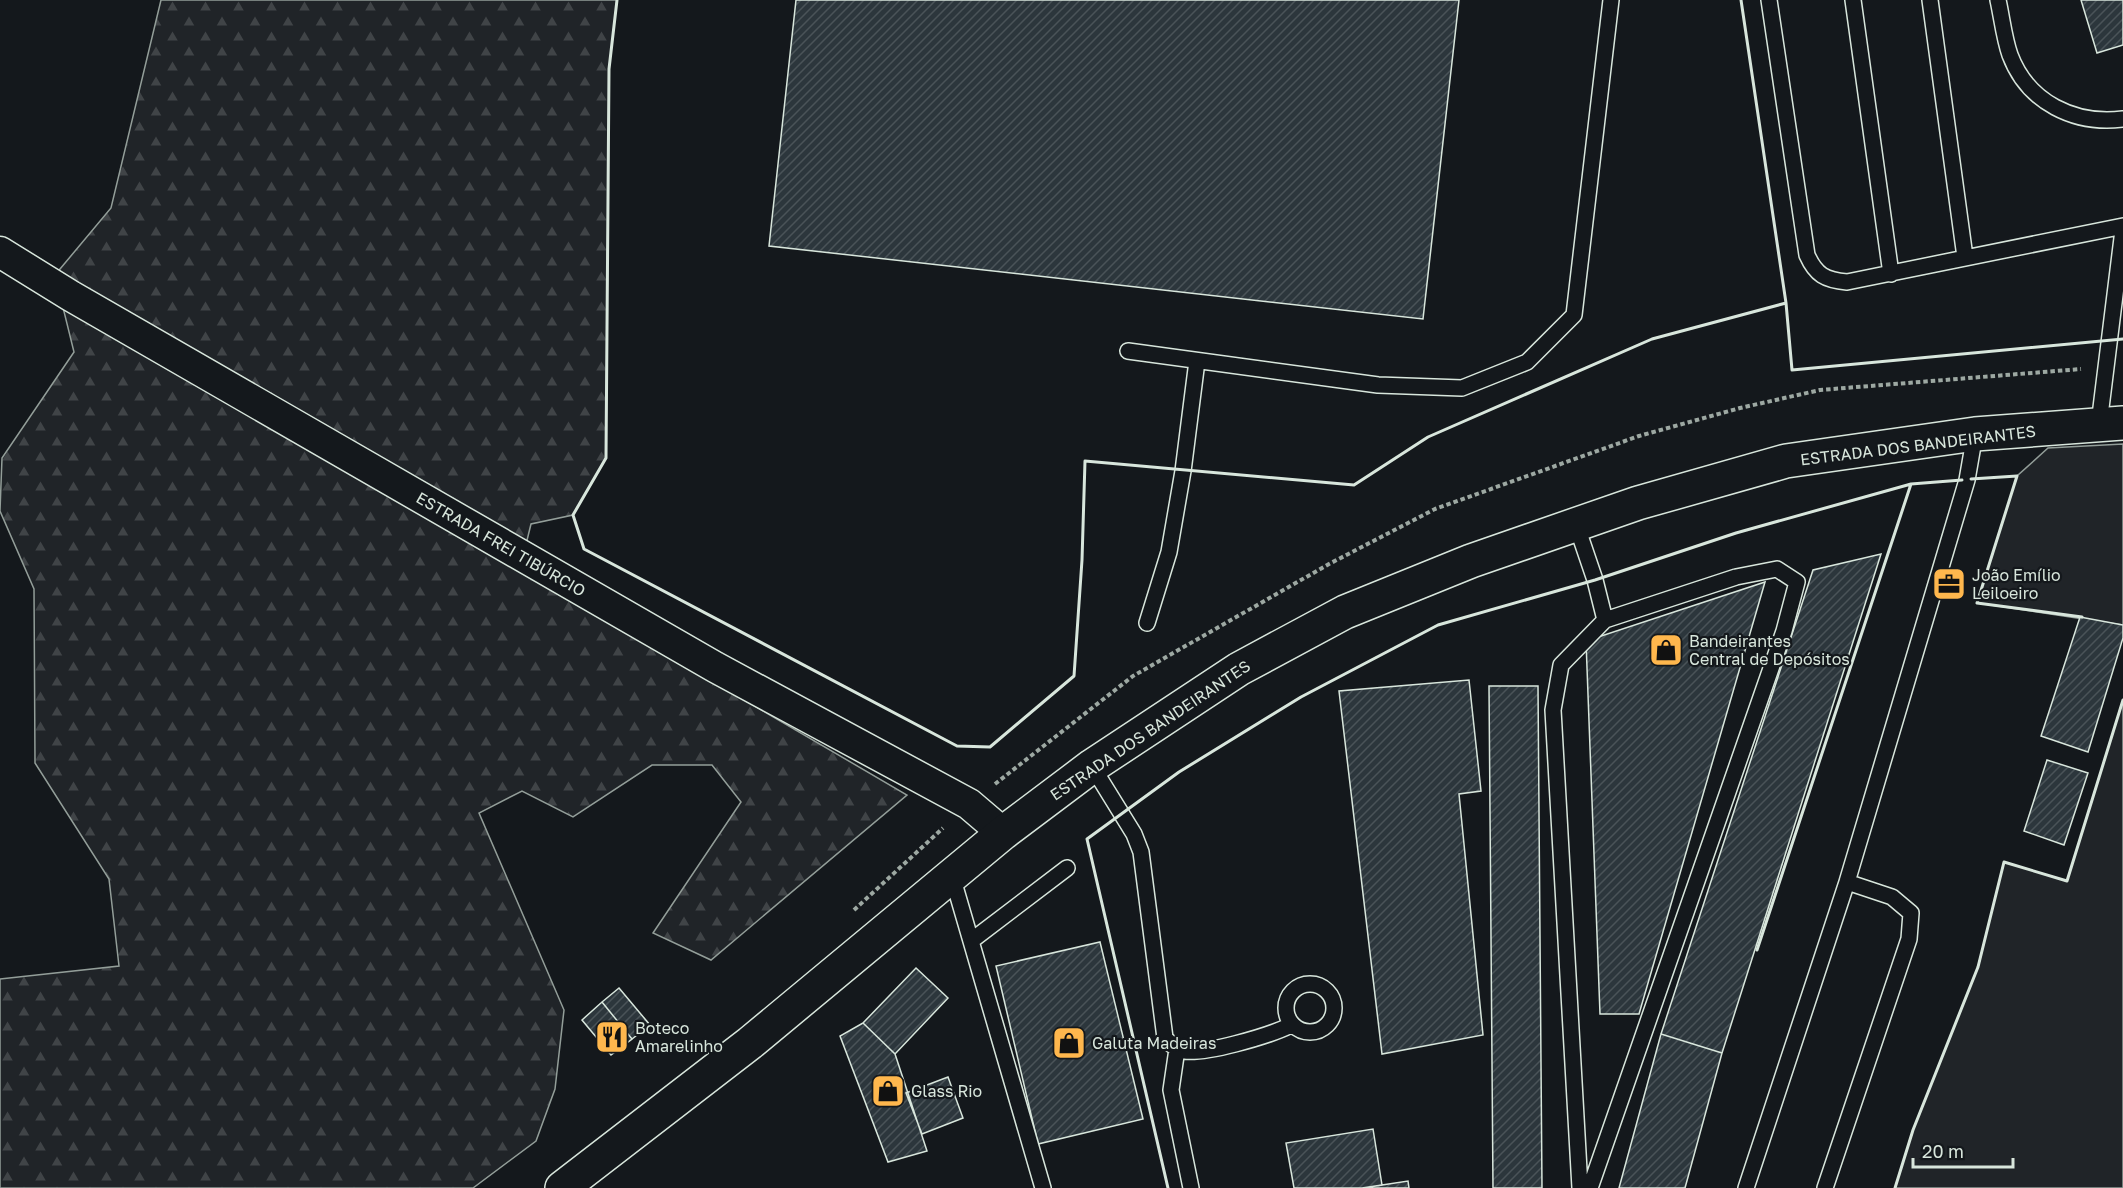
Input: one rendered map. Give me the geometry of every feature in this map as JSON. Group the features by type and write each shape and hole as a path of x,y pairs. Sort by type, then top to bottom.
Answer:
{"main road":[{"name":"ESTRADA DOS BANDEIRANTES","path":"562,1188 750,1042 1003,833 1092,766 1239,669 1345,612 1471,561 1576,524 1638,503 1786,461 1975,434 2111,424"}],"street":[{"name":"ESTRADA FREI TIBÚRCIO","path":"0,252 71,296 715,667 969,804 1003,833"}],"lane":[{"path":"1128,351 1378,385 1462,388 1527,362 1574,315 1611,0"},
{"path":"1769,0 1805,246 1814,271 1833,281 1847,282 1965,257 2123,228 2111,424"},
{"path":"1853,0 1891,274"},
{"path":"1930,0 1965,257"},
{"path":"1998,0 2010,55 2023,79 2047,103 2070,116 2084,120 2103,122 2123,119"},
{"path":"1147,623 1169,552 1183,471 1197,361"},
{"path":"1746,1188 1847,882 1967,480 1975,434"},
{"path":"1576,524 1595,580 1605,620"},
{"path":"1581,1188 1553,710 1561,665 1605,620 1736,577 1777,569 1797,582 1784,631 1590,1188"},
{"path":"1092,766 1134,834 1141,852 1165,1038 1177,1049 1194,1052 1273,1034 1291,1025"},
{"path":"971,941 1067,868"},
{"path":"952,876 1043,1188"},
{"path":"1825,1188 1909,939 1912,923 1911,913 1892,897 1847,882"},
{"path":"1177,1049 1171,1090 1191,1188"}],"green space":[{"path":"161,0 617,0 609,69 606,458 573,515 531,524 520,569 907,795 711,960 653,933 741,802 712,765 652,765 573,817 522,791 479,813 564,1010 555,1089 536,1141 473,1188 0,1188 0,979 119,966 109,879 35,763 34,589 0,511 2,458 74,352 55,275 111,208"},
{"path":"2123,444 2123,625 1977,603 2017,476 2048,448"},
{"path":"2123,700 2123,1188 1895,1188 1913,1130 1978,967 2004,862 2067,881"}],"building":[{"path":"796,0 1459,0 1423,319 769,246"},
{"path":"2081,0 2123,0 2123,45 2097,53"},
{"path":"1881,554 1722,1053 1661,1034 1813,570"},
{"path":"1765,582 1639,1014 1600,1014 1586,641"},
{"path":"2080,617 2123,625 2123,638 2088,752 2041,736"},
{"path":"1469,680 1481,791 1459,794 1483,1035 1382,1054 1339,691"},
{"path":"1489,686 1538,686 1542,1188 1493,1188"},
{"path":"2047,760 2088,773 2064,845 2024,831"},
{"name":"Galuta Madeiras","path":"1100,942 1143,1119 1038,1144 996,966"},
{"path":"916,968 948,998 895,1054 863,1023"},
{"path":"619,988 650,1025 632,1039 602,1002"},
{"path":"602,1002 632,1039 611,1055 582,1020"},
{"path":"863,1023 895,1054 927,1151 888,1162 840,1036"},
{"path":"1661,1034 1722,1053 1685,1188 1619,1188"},
{"path":"948,1077 963,1118 922,1134 906,1093"},
{"path":"1373,1129 1382,1185 1362,1188 1294,1188 1286,1143"},
{"path":"1408,1181 1409,1188 1362,1188 1382,1185"}],"wall":[{"path":"617,0 609,69 606,458 573,515 584,549 957,746 990,747 1074,676 1082,560 1085,461 1354,485 1428,437 1652,339 1786,303 1741,0"},
{"path":"1786,303 1792,370 2123,339"},
{"path":"1971,479 2017,476 1977,603 2082,617"},
{"path":"1910,486 1911,484 1962,480"},
{"path":"1168,1188 1087,839 1179,772 1301,697 1438,625 1595,580 1736,533 1911,484 1757,950"},
{"path":"1895,1188 1913,1130 1978,967 2004,862 2067,881 2123,700"}],"place":[{"name":"João Emílio Leiloeiro","path":"1949,584"},
{"name":"Bandeirantes Central de Depósitos","path":"1666,650"},
{"name":"Boteco Amarelinho","path":"612,1037"},
{"name":"Galuta Madeiras","path":"1069,1043"},
{"name":"Glass Rio","path":"888,1091"}]}
